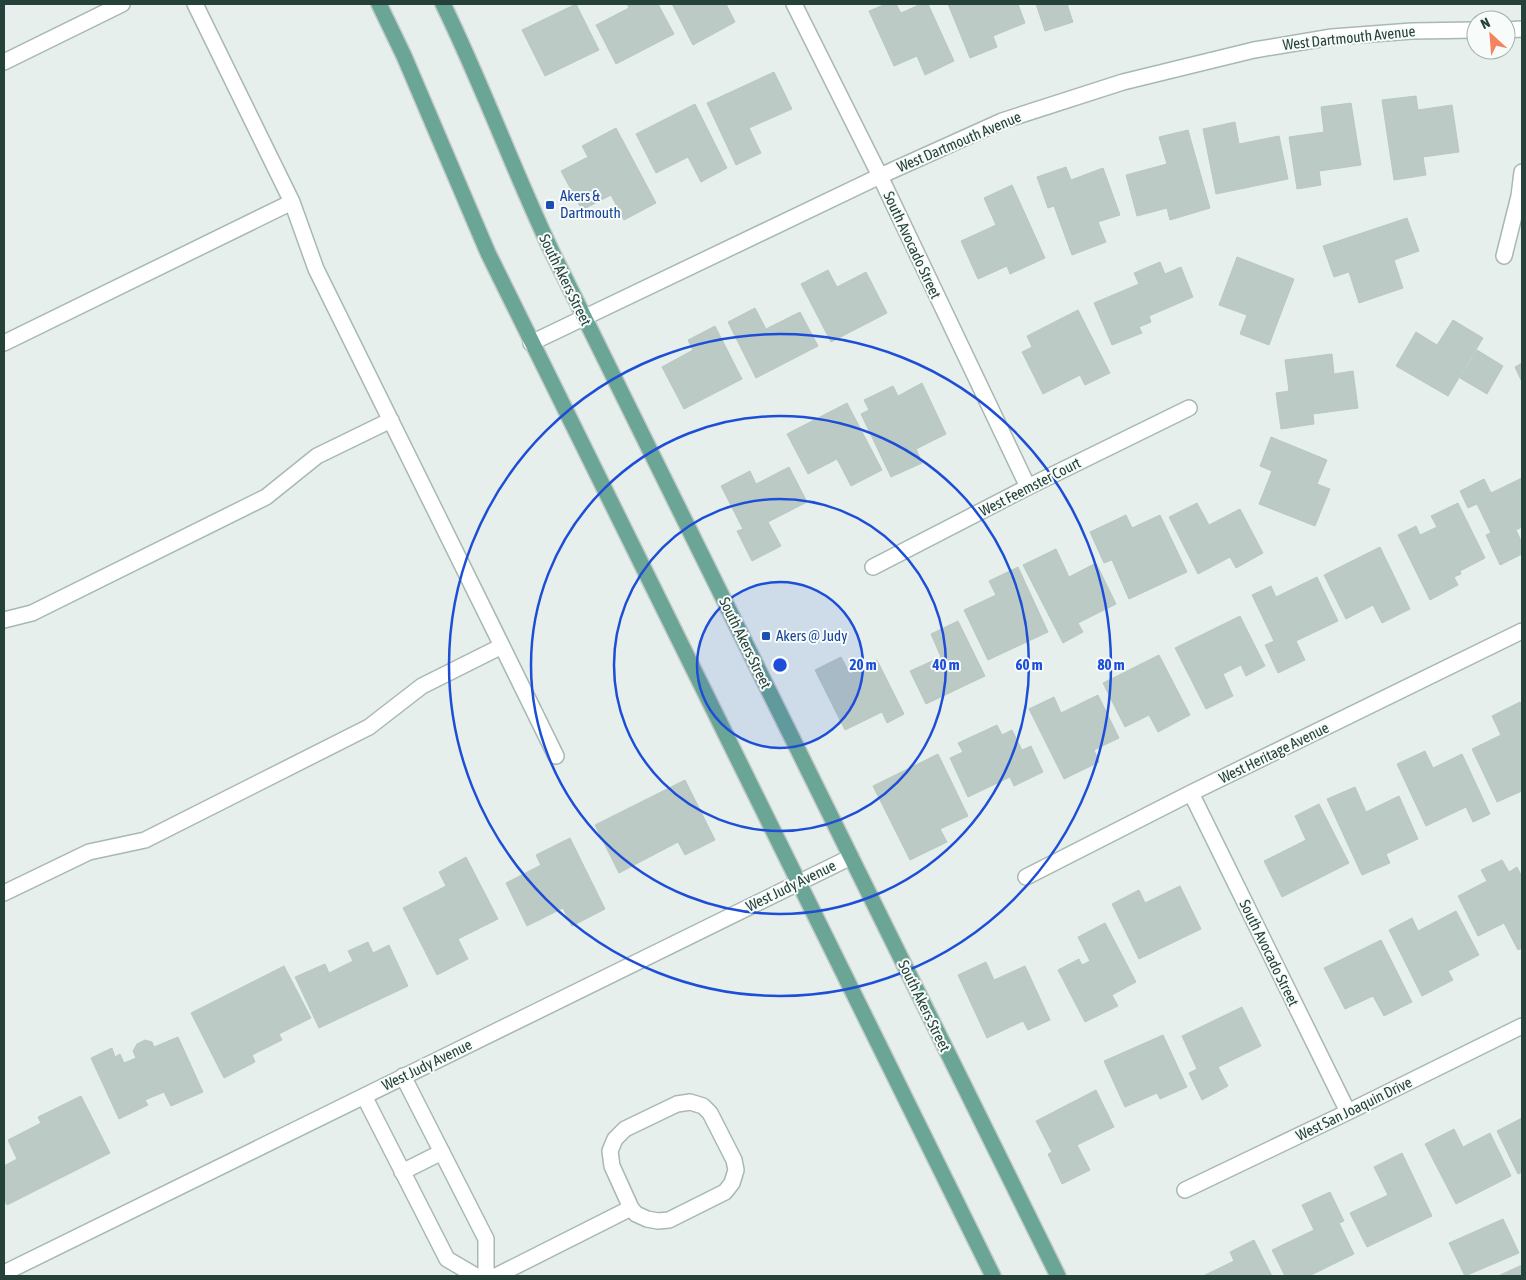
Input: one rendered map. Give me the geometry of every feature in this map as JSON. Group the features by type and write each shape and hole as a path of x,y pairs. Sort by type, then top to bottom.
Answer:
{"main road":[{"path":"379,4 428,112 475,225 531,343 993,1276"},
{"name":"South Akers Street","path":"443,4 480,84 527,199 584,318 1058,1276"}],"street":[{"path":"4,62 122,4"},
{"path":"195,4 292,202 316,269 556,756"},
{"name":"South Avocado Street","path":"794,4 880,176 1028,487"},
{"name":"West Dartmouth Avenue","path":"531,343 880,176 1002,121 1123,82 1254,50 1332,37 1412,31 1466,30"},
{"path":"1504,256 1519,196 1522,172"},
{"path":"4,343 292,202"},
{"name":"West Feemster Court","path":"873,567 1028,487 1189,408"},
{"path":"4,620 32,613 266,497 317,456 391,420"},
{"name":"West Heritage Avenue","path":"1026,877 1522,631"},
{"path":"4,893 89,852 145,840 369,727 422,686 502,646"},
{"name":"South Avocado Street","path":"1191,794 1348,1112"},
{"name":"West Judy Avenue","path":"4,1273 851,857"},
{"name":"West San Joaquin Drive","path":"1185,1190 1522,1026"},
{"path":"404,1076 486,1239 486,1276"},
{"path":"364,1096 448,1259 476,1276"},
{"path":"690,1102 703,1106 710,1113 734,1160 736,1170 732,1184 725,1192 669,1220 646,1219 636,1214 631,1208 612,1166 610,1151 615,1139 625,1129 677,1104 690,1102"},
{"path":"402,1172 442,1152"},
{"path":"496,1276 631,1208"}],"building":[{"path":"576,4 599,50 545,76 522,30"},
{"path":"627,4 658,4 674,34 616,64 596,25 629,8"},
{"path":"672,4 726,4 735,22 693,45"},
{"path":"886,4 896,4 901,13 921,4 928,4 954,61 925,75 917,56 894,66 869,11"},
{"path":"948,4 1018,4 1025,23 993,36 997,47 970,58"},
{"path":"1036,4 1067,4 1073,22 1045,31"},
{"path":"774,72 792,109 749,128 761,153 736,165 707,103"},
{"path":"1416,96 1418,110 1452,105 1459,152 1423,157 1426,175 1394,180 1382,100"},
{"path":"1351,103 1361,165 1319,171 1321,185 1297,189 1289,137 1324,132 1321,107"},
{"path":"695,104 727,168 701,182 688,157 656,173 636,134"},
{"path":"1235,122 1239,144 1279,136 1288,179 1216,194 1203,129"},
{"path":"616,128 656,203 624,220 611,195 582,210 561,171 588,157 582,146"},
{"path":"1188,130 1210,208 1170,220 1167,208 1137,216 1126,175 1167,164 1159,137"},
{"path":"1066,167 1071,180 1103,168 1120,215 1098,222 1106,242 1072,255 1054,206 1048,208 1037,177"},
{"path":"1012,185 1045,258 1010,274 1007,266 978,279 961,241 996,225 984,198"},
{"path":"1407,218 1419,251 1394,260 1403,288 1359,303 1349,272 1334,277 1323,246"},
{"path":"1237,257 1294,279 1269,345 1240,334 1247,315 1219,305"},
{"path":"1160,262 1165,274 1181,267 1193,297 1149,316 1151,322 1139,327 1142,333 1112,345 1094,303 1139,284 1134,273"},
{"path":"828,270 837,287 866,272 887,313 831,342 801,284"},
{"path":"755,308 766,329 800,312 818,346 756,378 728,322"},
{"path":"1078,310 1110,373 1085,385 1080,375 1043,394 1022,352 1032,347 1027,336"},
{"path":"1453,320 1483,338 1448,396 1396,366 1416,332 1437,345"},
{"path":"715,326 742,379 684,409 662,367 693,350 688,340"},
{"path":"1477,350 1503,366 1487,394 1460,378"},
{"path":"1332,354 1334,374 1353,371 1358,408 1313,414 1314,424 1281,429 1276,393 1289,391 1285,360"},
{"path":"1522,363 1522,382 1515,367"},
{"path":"922,383 946,434 916,449 922,463 891,477 861,414 869,410 864,400 893,386 898,396"},
{"path":"847,403 882,470 851,486 837,459 808,474 787,434"},
{"path":"1271,437 1327,460 1317,484 1330,489 1315,526 1259,504 1272,471 1260,466"},
{"path":"789,467 807,502 768,522 781,546 752,561 737,531 743,529 721,486 750,471 756,484"},
{"path":"1522,478 1522,527 1516,530 1522,543 1522,554 1500,565 1486,535 1491,533 1477,504 1468,508 1460,491 1484,479 1491,493"},
{"path":"1197,503 1209,525 1240,509 1263,553 1236,568 1230,557 1198,574 1169,517"},
{"path":"1458,503 1485,558 1460,571 1461,574 1454,577 1458,585 1430,600 1398,535 1416,526 1420,535 1437,527 1431,516"},
{"path":"1126,515 1132,528 1160,515 1187,572 1129,599 1112,560 1104,563 1090,532"},
{"path":"1380,547 1410,609 1382,623 1373,605 1346,619 1324,575"},
{"path":"1056,549 1069,577 1096,563 1116,604 1078,623 1083,632 1063,643 1023,565"},
{"path":"1018,567 1048,632 988,660 964,610 996,595 989,581"},
{"path":"1317,577 1338,621 1296,641 1305,660 1278,673 1265,645 1274,641 1252,595 1271,586 1276,597"},
{"path":"1240,616 1265,666 1246,676 1241,665 1223,674 1233,696 1206,709 1175,648"},
{"path":"958,621 985,676 926,704 910,671 941,657 931,634"},
{"path":"1159,655 1190,715 1158,732 1149,715 1125,727 1103,683"},
{"path":"841,657 850,674 877,660 904,714 887,723 882,712 845,730 815,670"},
{"path":"1098,695 1119,738 1094,750 1099,762 1064,779 1029,709 1054,697 1061,713"},
{"path":"1520,702 1522,707 1522,791 1497,802 1472,749 1501,735 1492,716"},
{"path":"997,725 1002,735 1012,730 1022,750 1031,746 1043,772 1014,786 1010,777 968,797 950,758 963,752 958,743"},
{"path":"1425,751 1433,768 1462,754 1490,814 1473,822 1466,807 1426,826 1397,764"},
{"path":"938,754 968,816 940,829 947,842 910,860 873,786"},
{"path":"685,780 715,840 685,855 678,842 619,873 595,825"},
{"path":"1355,787 1366,812 1399,796 1418,839 1386,854 1390,863 1362,875 1327,799"},
{"path":"1319,804 1349,863 1282,897 1264,861 1306,840 1295,816"},
{"path":"570,838 605,909 572,926 563,908 527,926 506,883 541,865 536,855"},
{"path":"466,857 498,919 458,939 468,959 437,975 403,908 446,886 439,872"},
{"path":"1502,860 1509,872 1517,867 1522,877 1522,948 1518,950 1504,923 1478,936 1458,896 1487,881 1481,870"},
{"path":"1180,886 1201,929 1139,959 1112,904 1139,890 1145,903"},
{"path":"1456,911 1479,955 1448,971 1453,980 1422,996 1389,930 1412,918 1418,931"},
{"path":"1105,923 1136,982 1112,995 1118,1006 1085,1022 1058,970 1079,959 1082,965 1090,961 1078,937"},
{"path":"1381,940 1412,1002 1384,1016 1373,996 1345,1009 1324,968"},
{"path":"368,942 373,953 389,945 408,986 319,1028 295,977 325,964 329,973 353,961 348,951"},
{"path":"986,962 994,980 1025,966 1050,1020 1028,1030 1023,1021 987,1038 958,975"},
{"path":"284,966 311,1018 279,1034 282,1040 252,1055 255,1062 224,1078 191,1013"},
{"path":"1242,1007 1261,1046 1218,1067 1228,1086 1202,1100 1189,1073 1197,1069 1182,1036"},
{"path":"1163,1035 1187,1087 1160,1099 1157,1093 1125,1107 1104,1061"},
{"path":"178,1037 203,1092 171,1106 164,1092 145,1100 148,1105 119,1119 91,1058 112,1048 115,1057 120,1054 124,1063 136,1058 133,1051 137,1044 145,1040 152,1042 154,1047"},
{"path":"1096,1090 1114,1127 1077,1145 1090,1170 1062,1184 1048,1154 1052,1152 1036,1121"},
{"path":"81,1096 110,1153 7,1205 4,1198 4,1166 17,1159 8,1140 41,1123 38,1117"},
{"path":"1522,1118 1522,1172 1518,1174 1497,1131"},
{"path":"1454,1129 1463,1147 1490,1133 1511,1176 1456,1204 1425,1144"},
{"path":"1402,1153 1432,1216 1367,1247 1350,1213 1388,1195 1374,1167"},
{"path":"1330,1192 1344,1221 1339,1223 1354,1254 1309,1276 1285,1276 1272,1250 1314,1230 1302,1205"},
{"path":"1503,1219 1519,1253 1465,1276 1449,1243"},
{"path":"1254,1240 1272,1276 1203,1276 1234,1261 1230,1252"},
{"path":"1522,1265 1522,1276 1498,1276"}],"place":[{"name":"Akers & Dartmouth","path":"550,205"},
{"name":"Akers @ Judy","path":"766,636"}]}
